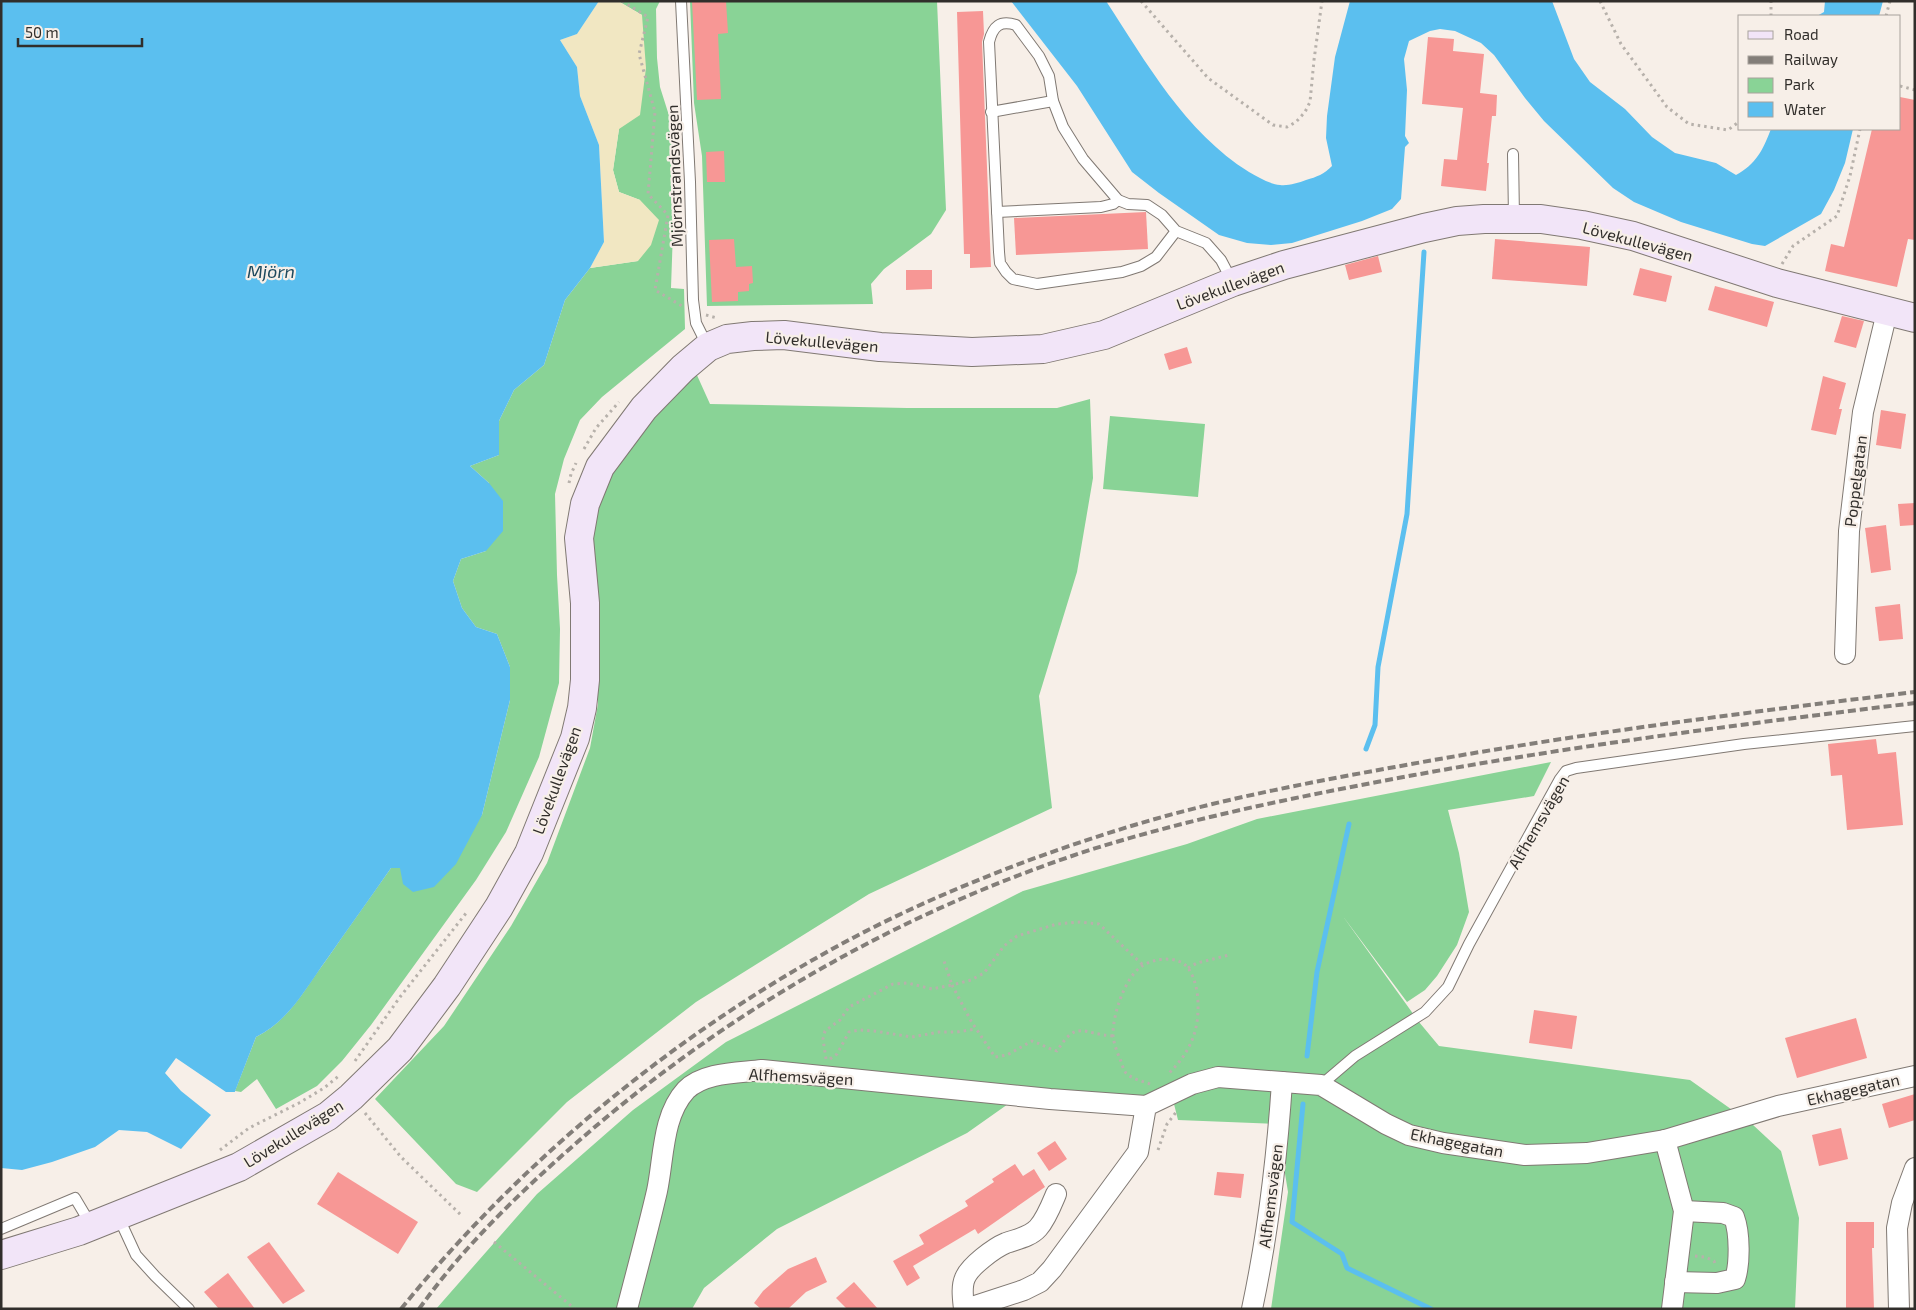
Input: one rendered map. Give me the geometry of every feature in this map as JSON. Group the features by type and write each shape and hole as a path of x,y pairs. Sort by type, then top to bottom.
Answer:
{"street":[{"name":"Lövekullevägen","path":"1,1255 91,1226 238,1167 328,1116 351,1097 400,1049 499,907 529,853 575,738 582,708 586,644 580,538 585,504 600,467 644,408 682,368 708,347 727,339 784,335 880,347 972,352 1043,349 1104,335 1233,282 1284,265 1424,228 1484,218 1541,219 1633,236 1777,283 1908,314"},
{"name":"Poppelgatan","path":"1846,654 1848,531 1863,412 1908,314"},
{"name":"Alfhemsvägen","path":"627,1309 657,1190 667,1128 676,1104 687,1089 702,1080 729,1073 762,1070 1050,1099 1146,1106"},
{"name":"Ekhagegatan","path":"1146,1106 1192,1084 1218,1077 1321,1086 1386,1124 1409,1135 1443,1143 1525,1155 1586,1153 1665,1140 1778,1106 1915,1076"},
{"name":"Alfhemsvägen","path":"1252,1309 1261,1269 1272,1198 1282,1082"},
{"path":"1056,1194 1050,1210 1037,1230 1005,1244 975,1265 965,1278 963,1294 965,1309 1024,1290 1040,1282 1052,1269 1138,1152 1146,1106"},
{"path":"1665,1140 1684,1211 1672,1309"},
{"path":"1898,1309 1897,1228 1902,1203 1915,1168"},
{"path":"1675,1282 1717,1283 1735,1279 1738,1271 1737,1226 1734,1217 1723,1213 1684,1211"}],"lane":[{"name":"Mjörnstrandsvägen","path":"681,1 694,313 699,330 708,347"},
{"path":"1176,231 1156,257 1141,266 1122,272 1037,284 1014,279 1006,272 1000,263 991,112 989,42 992,31 996,26 1003,23 1016,25 1039,56 1048,76 1053,101 1063,127 1074,145 1118,200 1128,204 1147,205 1162,215 1176,231 1206,243 1221,260 1233,282"},
{"path":"991,112 1053,101"},
{"path":"1513,154 1514,219"},
{"path":"997,212 1101,207 1113,204 1118,200"},
{"name":"Alfhemsvägen","path":"1321,1086 1354,1056 1425,1012 1448,987 1469,944 1560,779 1566,772 1576,768 1735,745 1915,726"},
{"path":"1,1228 75,1198 91,1226"},
{"path":"117,1215 136,1255 154,1276 189,1309"}],"path":[{"path":"622,1 648,16 639,54 656,112 648,194 668,215 656,290 694,313 717,318"},
{"path":"1141,1 1208,78 1273,124 1287,127 1296,122 1305,112 1310,102 1322,1"},
{"path":"1600,1 1621,44 1668,107 1689,124 1728,130 1738,122"},
{"path":"1771,1 1771,15"},
{"path":"1886,15 1890,1"},
{"path":"1901,86 1915,90"},
{"path":"1780,268 1793,246 1837,216 1850,176 1860,130"},
{"path":"584,451 596,428 622,399"},
{"path":"567,490 571,474 579,458"},
{"path":"354,1063 400,996 471,908"},
{"path":"976,1029 939,1032 912,1038 874,1031 860,1030 849,1032 837,1054 827,1061 823,1040 825,1031 840,1020 849,1007 893,984 908,983 932,989 971,980 984,973 1004,946 1017,936 1057,924 1080,922 1099,924 1142,965"},
{"path":"1188,968 1197,963 1230,955"},
{"path":"1146,1106 1152,1085 1136,1079 1125,1072 1113,1036 1122,995 1132,976 1142,965 1160,959 1178,961 1188,968 1198,991 1199,1014 1196,1033 1190,1048 1180,1063 1167,1076"},
{"path":"944,961 958,999 995,1057 1008,1055 1032,1041 1043,1044 1050,1050 1058,1051 1072,1032 1079,1030 1113,1036"},
{"path":"213,1156 249,1128 324,1088 346,1070"},
{"path":"351,1097 401,1157 462,1216"},
{"path":"494,1242 575,1309"},
{"path":"1679,1254 1705,1257 1714,1261 1717,1268 1717,1283"}],"green space":[{"path":"618,1 660,1 656,9 657,58 660,87 672,125 671,194 673,231 671,288 684,289 685,329 602,397 580,420 564,459 555,494 560,629 559,683 539,757 506,832 476,880 371,1025 342,1061 317,1086 276,1109 257,1079 241,1092 235,1091 256,1037 278,1022 296,1002 391,868 400,868 482,815 510,700 510,667 497,634 476,627 462,608 453,581 461,559 486,551 489,483 470,466 499,455 499,421 514,390 544,365 565,300 590,268 638,261 640,200 619,192 613,170 619,129 642,15"},
{"path":"690,1 937,1 946,210 931,234 884,269 871,284 873,304 707,306 702,156 694,103"},
{"path":"696,373 710,404 907,408 1057,408 1090,399 1093,478 1077,572 1039,696 1052,808 869,894 696,1002 567,1102 477,1192 456,1184 375,1099 444,1026 511,926 547,863 590,748 598,704 598,626 592,526 606,483 648,424"},
{"path":"1110,416 1205,424 1198,497 1103,489"},
{"path":"1551,762 1534,796 1448,810 1459,853 1469,912 1457,945 1437,976 1425,990 1407,1002 1342,915 1419,1022 1439,1046 1690,1080 1752,1124 1781,1151 1799,1218 1795,1309 1271,1309 1288,1192 1277,1124 1178,1120 1173,1100 1028,1090 967,1133 777,1229 704,1288 692,1309 436,1309 537,1194 633,1110 726,1042 1023,891 1187,844 1257,819"}],"sand":[{"path":"599,1 618,1 642,15 646,68 640,115 619,129 613,170 619,192 640,200 659,220 651,245 638,261 590,268 604,242 599,145 580,96 577,67 560,40 577,34"}],"water":[{"name":"Mjörn","path":"1,1 599,1 577,34 560,40 577,67 580,96 599,145 604,242 590,268 565,300 544,365 514,390 499,421 499,455 470,466 489,483 503,501 503,531 486,551 461,559 453,581 462,608 476,627 497,634 510,667 510,700 482,815 456,864 434,887 413,892 403,884 400,868 391,868 296,1003 278,1022 256,1037 234,1094 211,1115 181,1149 147,1132 119,1130 95,1147 22,1170 1,1168"},
{"path":"1011,1 1106,1 1168,94 1205,137 1226,156 1249,172 1268,182 1280,185 1293,184 1314,178 1332,166 1326,138 1327,116 1335,57 1350,1 1552,1 1574,59 1590,82 1625,109 1652,137 1675,153 1716,163 1736,175 1749,166 1758,156 1771,130 1853,130 1845,163 1834,190 1821,214 1765,246 1752,244 1681,222 1634,202 1613,188 1544,121 1494,55 1481,43 1455,31 1440,29 1430,31 1409,41 1404,59 1407,90 1405,136 1409,143 1405,147 1401,199 1392,209 1362,221 1292,243 1271,245 1247,243 1219,235 1132,172 1077,86"},
{"path":"1825,1 1883,1 1879,15 1819,15 1824,12"}],"pier":[{"path":"176,1058 226,1092 238,1092 236,1096 212,1118 211,1115 181,1091 165,1073"}],"building":[{"path":"692,1 726,1 728,33 718,34 721,99 697,100"},
{"path":"983,11 984,34 982,42 991,267 970,268 970,254 964,254 957,12"},
{"path":"1428,37 1454,39 1453,51 1484,54 1480,93 1497,95 1496,116 1492,116 1486,191 1441,186 1444,159 1457,160 1463,108 1422,104"},
{"path":"1901,97 1915,100 1915,240 1908,239 1897,287 1825,271 1831,244 1844,247 1872,130 1901,130"},
{"path":"724,151 725,182 707,182 706,152"},
{"path":"1146,212 1148,249 1016,255 1014,218"},
{"path":"734,239 736,267 752,266 753,283 749,284 749,291 738,292 738,301 712,302 709,240"},
{"path":"1495,239 1590,247 1587,286 1492,279"},
{"path":"1378,256 1382,272 1349,280 1345,265"},
{"path":"1640,268 1672,276 1666,302 1633,295"},
{"path":"906,270 932,270 932,289 906,290"},
{"path":"1715,286 1774,302 1767,327 1708,310"},
{"path":"1842,316 1864,321 1856,348 1834,342"},
{"path":"1187,347 1192,363 1169,370 1164,354"},
{"path":"1823,376 1846,383 1839,409 1842,409 1836,435 1811,430"},
{"path":"1881,410 1906,414 1901,449 1876,445"},
{"path":"1915,503 1915,525 1900,526 1898,504"},
{"path":"1886,525 1891,570 1871,573 1865,528"},
{"path":"1900,604 1903,639 1879,641 1875,607"},
{"path":"1876,739 1878,754 1896,752 1903,825 1847,830 1842,775 1831,776 1828,744"},
{"path":"1534,1010 1577,1016 1572,1049 1529,1043"},
{"path":"1856,1018 1867,1058 1797,1078 1785,1038"},
{"path":"1915,1094 1915,1120 1889,1128 1882,1104"},
{"path":"1841,1128 1848,1159 1819,1166 1812,1135"},
{"path":"1055,1141 1067,1159 1049,1171 1037,1153"},
{"path":"1015,1164 1023,1176 1034,1169 1045,1187 978,1234 975,1229 913,1266 920,1278 907,1286 893,1261 924,1244 919,1235 968,1206 965,1201 994,1182 992,1179"},
{"path":"338,1172 418,1222 398,1254 317,1204"},
{"path":"1217,1172 1244,1174 1241,1198 1214,1195"},
{"path":"1846,1222 1874,1222 1874,1248 1872,1248 1874,1309 1846,1309"},
{"path":"269,1242 305,1291 283,1304 247,1257"},
{"path":"816,1257 827,1282 806,1292 788,1309 761,1309 754,1303 763,1291 788,1269"},
{"path":"228,1273 255,1309 219,1309 204,1292"},
{"path":"854,1282 878,1309 847,1309 836,1298"}],"waterway":[{"path":"1366,749 1375,725 1378,667 1407,514 1424,252"},
{"path":"1307,1056 1317,972 1349,824"},
{"path":"1303,1104 1292,1222 1342,1254 1347,1268 1431,1309"}],"railway":[{"path":"401,1309 450,1252 503,1196 558,1144 617,1094 678,1047 741,1004 806,964 901,914 992,875 1084,841 1149,821 1219,802 1289,787 1460,755 1590,735 1915,692"},
{"path":"419,1309 460,1257 530,1185 574,1145 632,1097 692,1051 754,1009 818,970 884,935 952,903 1022,874 1093,849 1163,829 1270,803 1377,782 1578,748 1915,703"}]}
